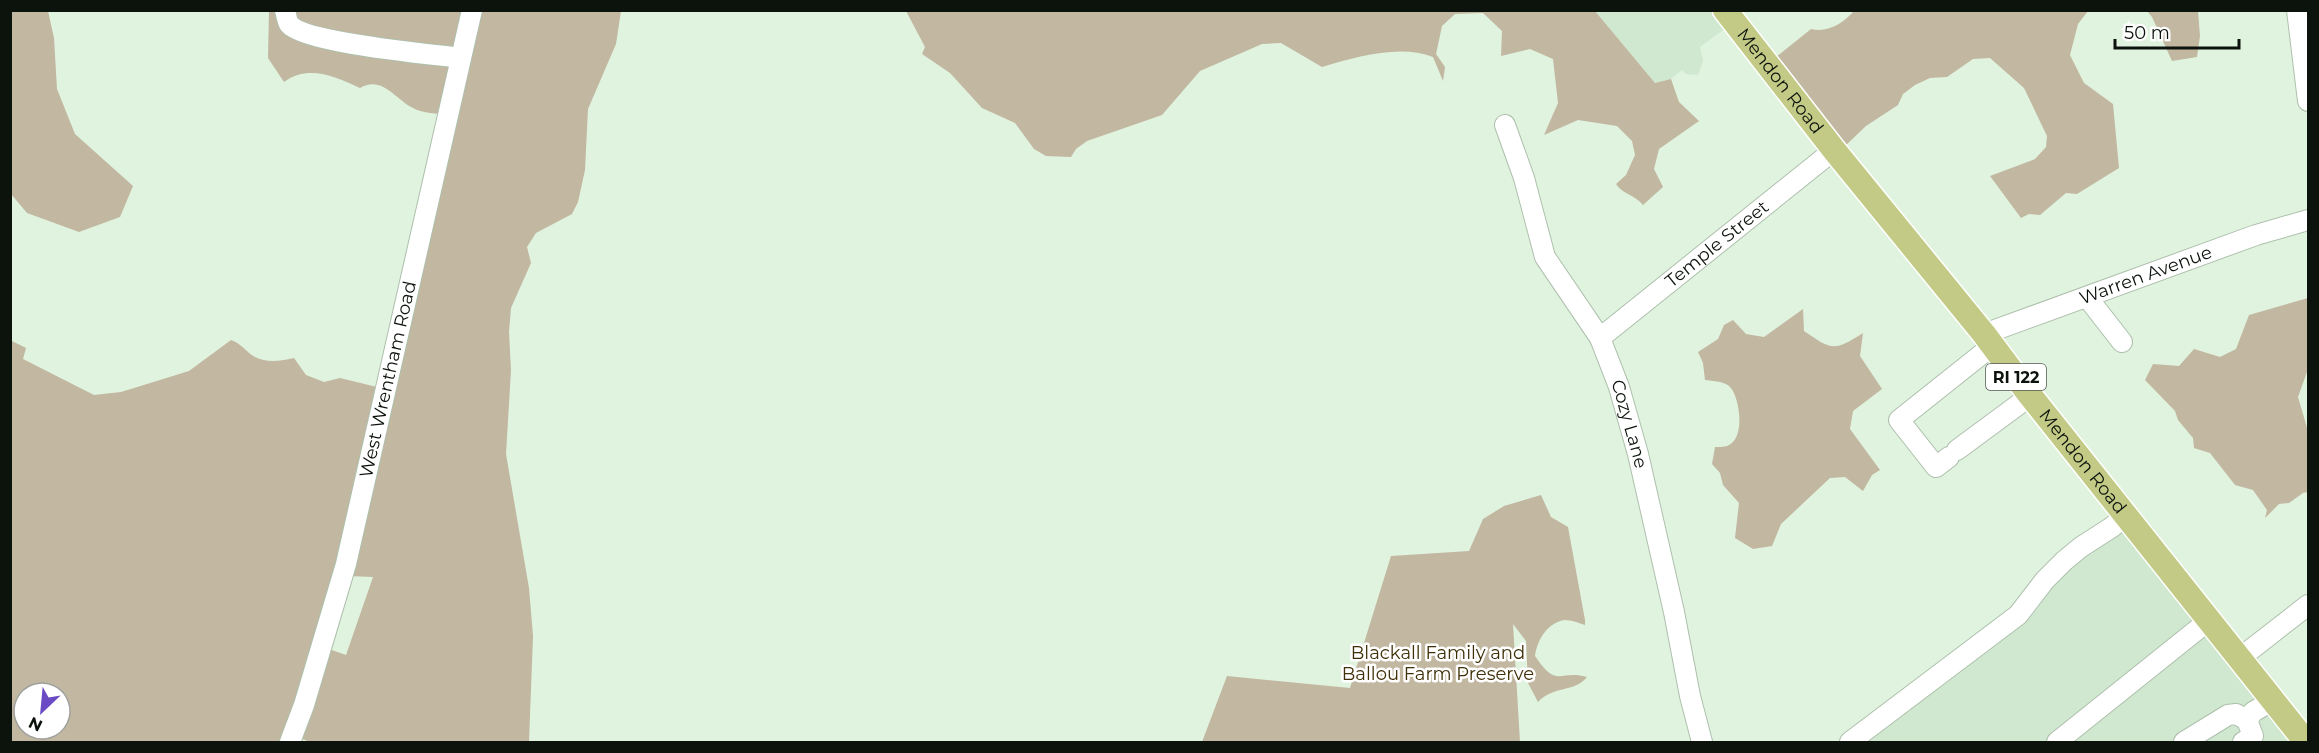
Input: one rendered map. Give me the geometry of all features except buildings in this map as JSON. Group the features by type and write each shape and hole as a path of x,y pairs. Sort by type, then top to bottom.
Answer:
{"main road":[{"name":"Mendon Road","path":"1725,10 2306,742"}],"street":[{"path":"285,10 289,24 302,33 341,43 461,58"},
{"name":"West Wrentham Road","path":"290,742 304,705 346,564 472,10"},
{"path":"2296,10 2308,101"},
{"name":"Cozy Lane","path":"1505,125 1524,178 1545,257 1600,338 1611,362 1638,454 1702,742"},
{"name":"Temple Street","path":"1600,338 1834,150"},
{"name":"Warren Avenue","path":"2030,396 1936,467 1899,420 1988,340 2087,297 2256,235 2308,220"},
{"path":"2087,297 2122,342"},
{"path":"1850,742 2018,615 2045,580 2080,547 2125,516"},
{"path":"2240,658 2308,605"},
{"path":"2057,742 2208,621"},
{"path":"2250,735 2253,712 2273,700"},
{"path":"2184,742 2228,715 2236,714 2250,735"}],"shaded area":[{"path":"1595,11 1728,11 1735,21 1700,47 1703,61 1698,75 1686,74 1682,70 1671,79 1655,83"},
{"path":"2125,512 2308,742 1845,742 1910,696"}],"green space":[{"path":"10,11 48,11 54,38 57,89 75,134 133,186 120,217 79,232 27,213 11,194"},
{"path":"269,11 621,11 616,44 588,109 585,170 578,202 572,214 536,233 527,247 531,263 511,308 509,332 511,370 506,454 529,588 533,636 529,742 310,742 295,736 292,742 11,742 10,340 26,348 23,359 94,395 121,392 189,371 231,340 259,359 274,361 294,358 306,375 324,382 340,378 385,389 445,115 417,110 382,86 375,84 360,88 332,77 312,73 293,77 284,82 268,58","holes":["347,576 373,577 346,655 323,647"]},
{"path":"906,11 1595,11 1655,83 1671,79 1679,102 1699,121 1659,149 1654,169 1663,187 1643,205 1616,184 1626,175 1635,155 1632,141 1617,126 1578,120 1544,135 1558,103 1553,59 1530,49 1501,56 1502,31 1483,13 1455,14 1442,26 1436,54 1445,67 1443,81 1433,57 1420,53 1378,53 1322,67 1281,43 1262,44 1200,71 1162,115 1087,141 1076,149 1071,157 1046,156 1034,149 1015,123 982,108 950,73 922,54 925,47"},
{"path":"1854,11 2088,11 2078,24 2070,55 2084,83 2113,104 2119,168 2077,194 2066,193 2040,215 2029,214 2021,218 1990,176 2035,159 2046,147 2047,136 2024,88 1990,58 1973,59 1947,77 1930,78 1915,85 1903,94 1898,105 1866,126 1843,148 1771,61 1811,29 1824,30 1835,26"},
{"path":"2147,11 2198,11 2200,36 2197,57 2172,61"},
{"path":"2308,298 2308,369 2298,397 2308,431 2308,492 2289,503 2279,504 2265,518 2267,510 2253,490 2235,485 2210,453 2194,448 2193,438 2178,420 2175,411 2145,380 2153,364 2179,366 2194,349 2220,357 2236,349 2249,315"},
{"path":"1803,309 1804,331 1827,345 1839,346 1863,333 1860,356 1882,389 1853,411 1850,429 1880,470 1872,475 1863,491 1845,477 1830,478 1781,524 1772,546 1753,549 1735,538 1739,503 1723,485 1720,473 1712,464 1715,447 1729,445 1737,434 1739,409 1737,401 1731,388 1726,384 1705,380 1703,363 1698,352 1718,339 1724,325 1733,320 1746,334 1764,337"},
{"name":"Blackall Family and Ballou Farm Preserve","path":"1541,495 1551,517 1568,527 1585,625 1565,620 1553,624 1541,638 1535,656 1554,675 1587,677 1582,682 1551,693 1538,702 1528,683 1526,641 1513,624 1520,742 1202,742 1227,676 1350,688 1391,556 1469,551 1483,519 1504,506"}]}
